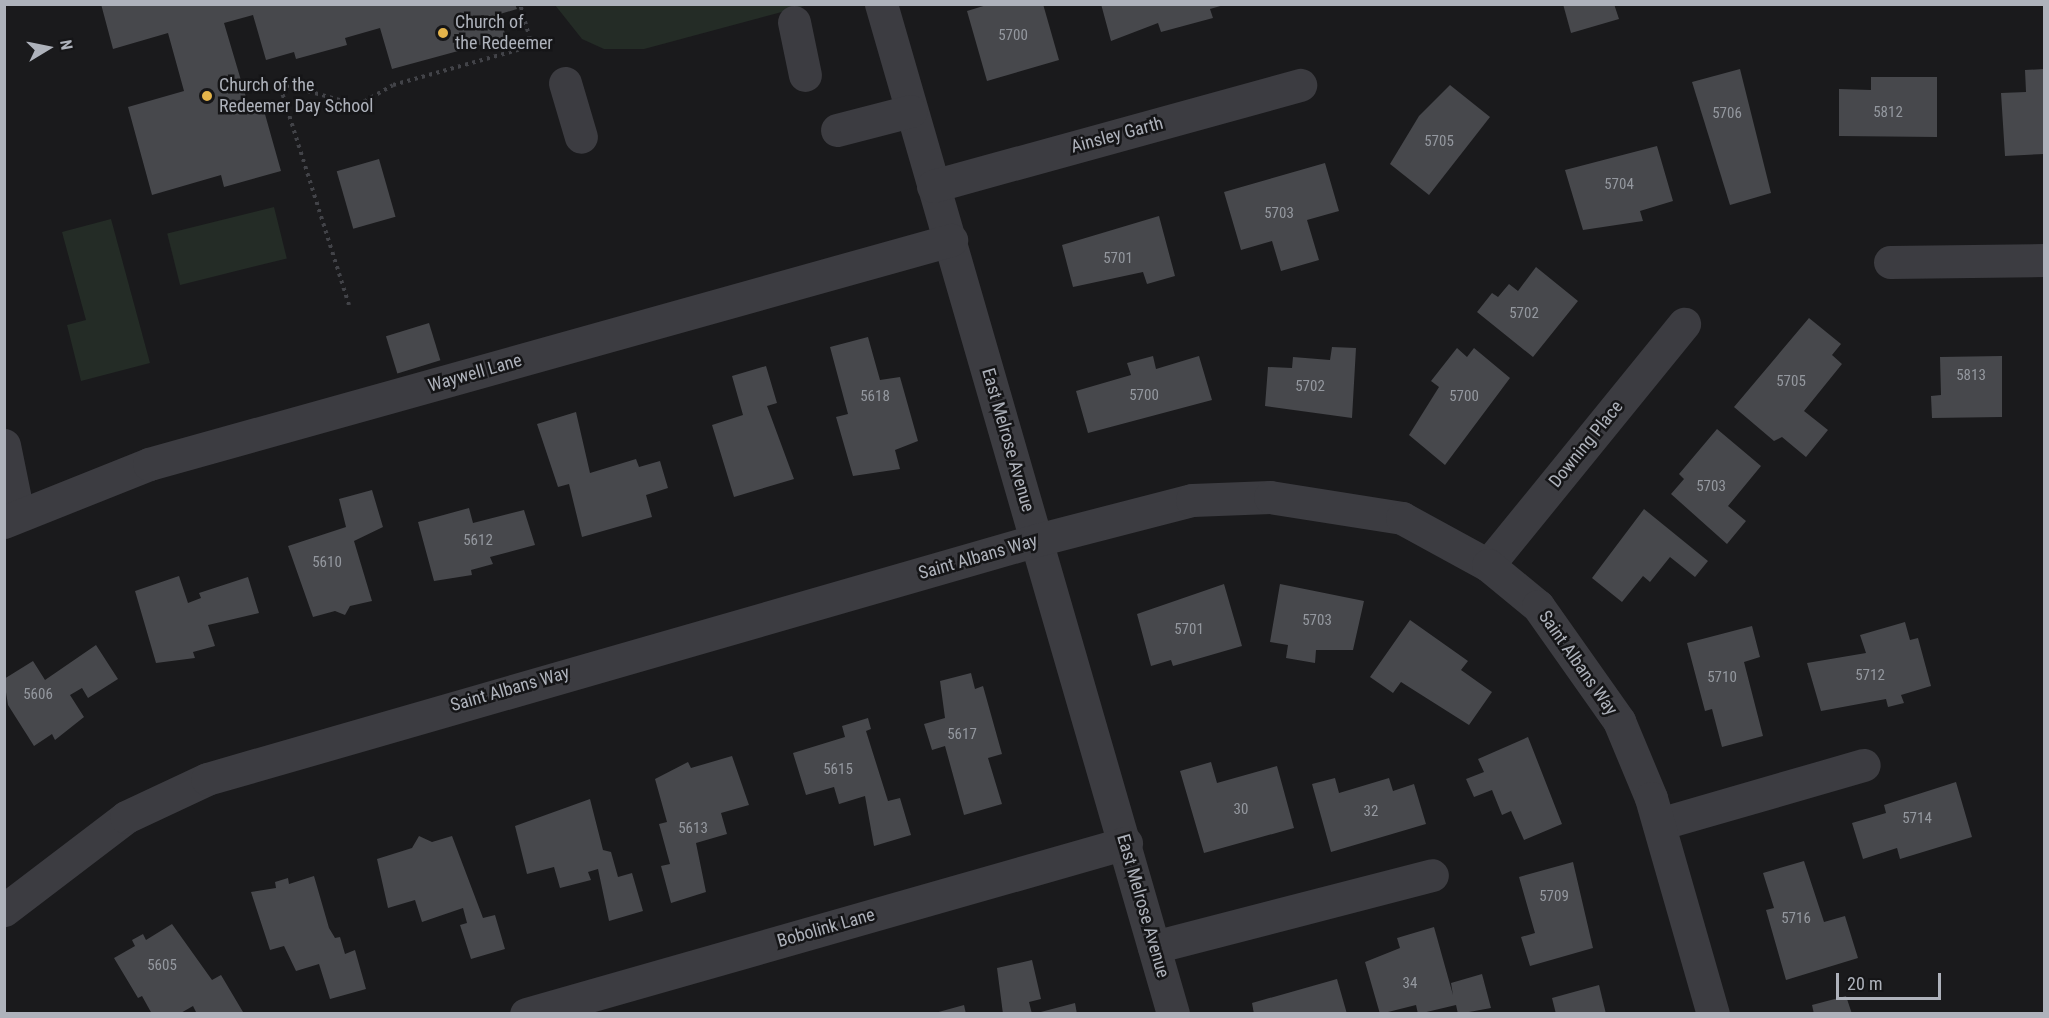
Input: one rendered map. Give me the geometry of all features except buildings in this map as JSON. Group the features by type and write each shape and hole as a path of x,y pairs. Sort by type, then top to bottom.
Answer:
{"street":[{"name":"East Melrose Avenue","path":"881,4 1126,843 1173,1014"},
{"path":"794,22 804,75"},
{"path":"565,83 581,137"},
{"name":"Ainsley Garth","path":"933,186 1300,85"},
{"path":"837,130 911,111"},
{"name":"Waywell Lane","path":"11,518 149,464 951,240"},
{"path":"1890,262 2044,260"},
{"name":"Downing Place","path":"1488,565 1684,324"},
{"path":"4,445 11,518"},
{"name":"Saint Albans Way","path":"4,910 126,817 207,779 1037,540 1192,500 1270,497 1402,518 1488,565 1538,606 1582,662 1619,721 1659,824 1713,1014"},
{"path":"1659,824 1864,765"},
{"name":"Bobolink Lane","path":"526,1014 1126,843"},
{"path":"1154,947 1432,875"}],"path":[{"path":"349,305 279,83 358,105 393,85 532,46 520,4"}],"shaded area":[{"path":"555,5 808,5 644,49 604,49 582,39"},
{"path":"274,207 287,258 180,285 167,234"},
{"path":"111,219 150,363 81,381 67,325 86,320 62,232"}],"place":[{"name":"Church of the Redeemer","path":"443,33"},
{"name":"Church of the Redeemer Day School","path":"207,96"}]}
